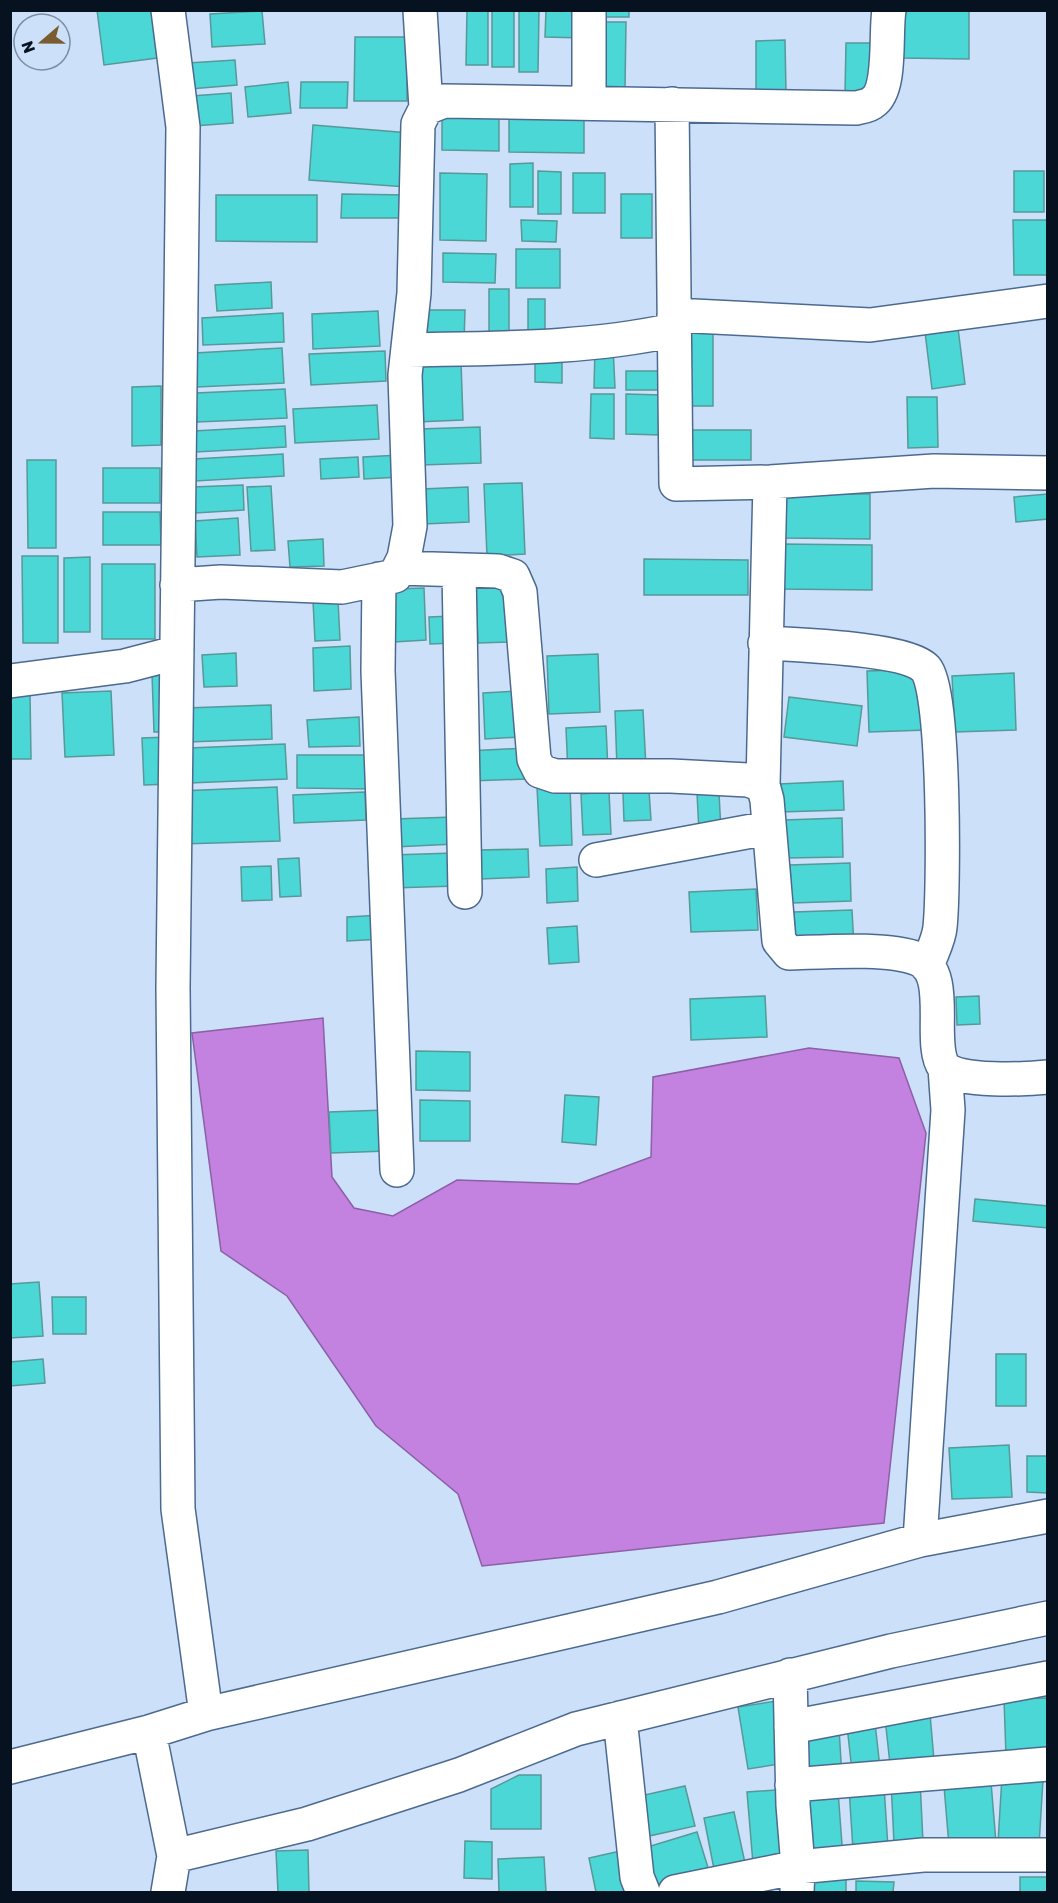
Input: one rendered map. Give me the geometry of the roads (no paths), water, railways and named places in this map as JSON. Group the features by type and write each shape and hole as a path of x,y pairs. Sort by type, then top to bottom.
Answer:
{"street":[{"path":"168,10 183,127 172,987 178,1509 206,1714"},
{"path":"398,1170 378,671 389,574 404,558 410,526 405,375 414,293 418,124 426,108 420,10"},
{"path":"589,10 589,103"},
{"path":"426,108 444,101 856,108 872,104 879,96 884,83 889,10"},
{"path":"672,104 676,484 770,482 934,471 1047,473"},
{"path":"408,350 548,348 631,339 674,322 870,325 1047,301"},
{"path":"770,482 763,785 767,800 779,941 789,953 877,953 918,960 927,966 935,982 940,1056 945,1068 948,1110 920,1540"},
{"path":"177,585 221,582 342,587 389,574 459,571 498,571 513,576 520,592 534,759 540,771 555,776 671,776 748,780 763,785"},
{"path":"459,571 465,892"},
{"path":"765,643 879,653 914,661 927,669 934,693 940,756 943,872 940,931 927,966"},
{"path":"10,681 125,666 175,653"},
{"path":"596,860 768,828"},
{"path":"945,1068 957,1076 1026,1079 1047,1077"},
{"path":"10,1767 149,1732 206,1714 718,1597 920,1540 1047,1516"},
{"path":"174,1856 307,1824 459,1775 576,1729 790,1676 1047,1618"},
{"path":"790,1676 792,1785 798,1880"},
{"path":"791,1727 1047,1678"},
{"path":"620,1718 637,1877 643,1893"},
{"path":"149,1732 174,1856 168,1893"},
{"path":"792,1785 1047,1764"},
{"path":"675,1893 798,1880 923,1855 1047,1855"}]}
